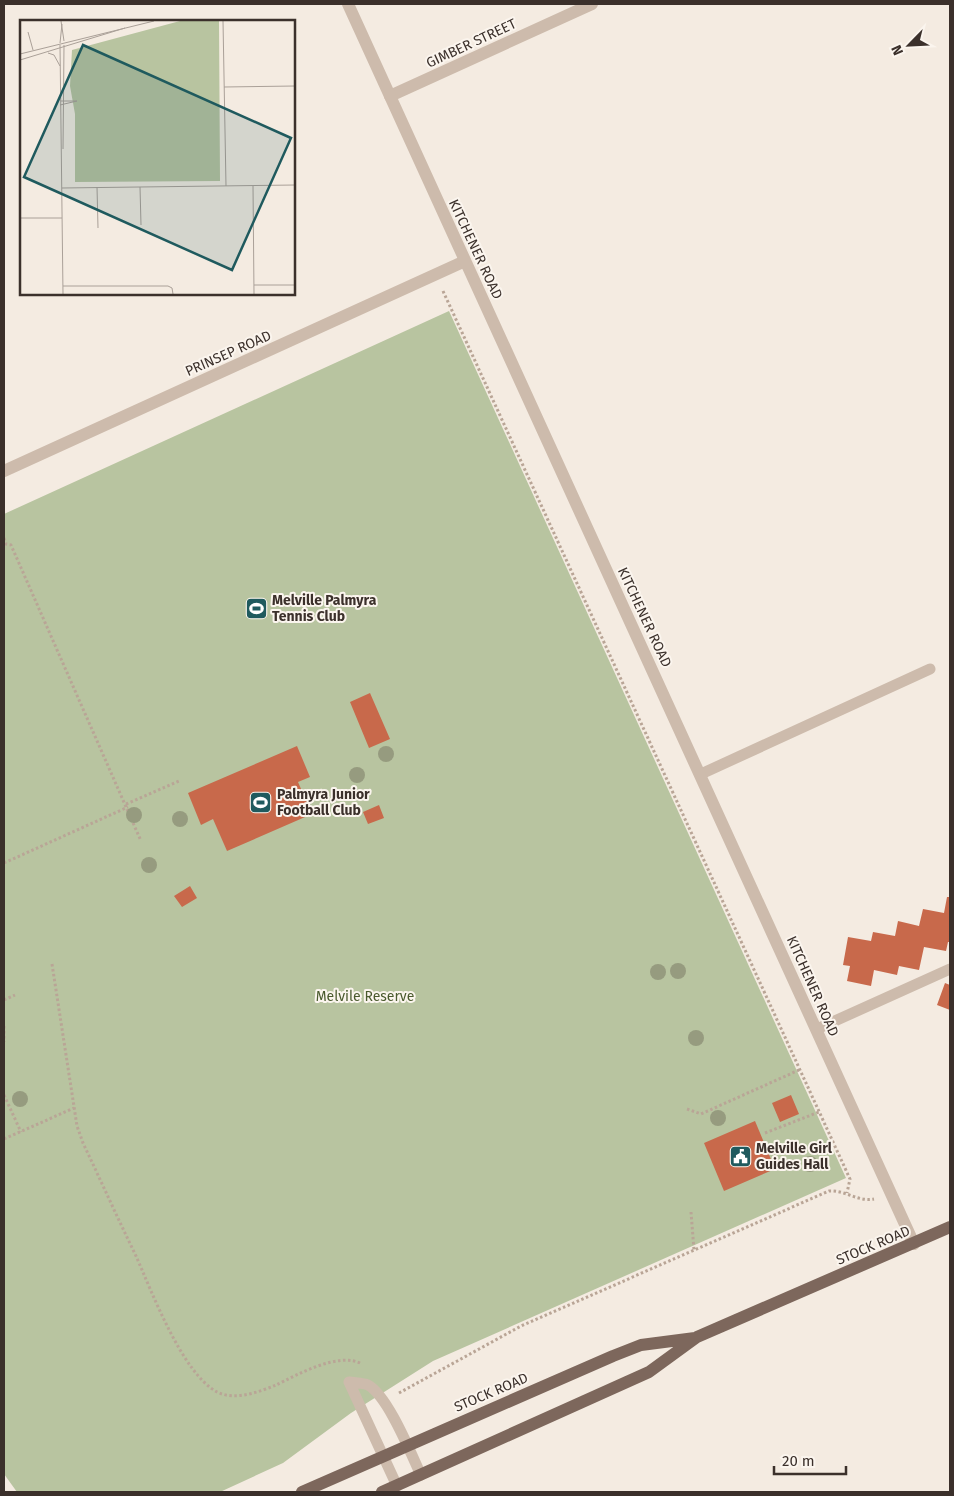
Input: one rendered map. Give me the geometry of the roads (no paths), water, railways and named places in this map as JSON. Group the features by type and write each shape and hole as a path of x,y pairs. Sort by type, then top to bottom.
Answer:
{"main road":[{"name":"STOCK ROAD","path":"382,1492 649,1372 697,1338 950,1227"},
{"name":"STOCK ROAD","path":"302,1492 641,1345 697,1338"}],"street":[{"name":"KITCHENER ROAD","path":"348,4 914,1244"},
{"name":"GIMBER STREET","path":"390,96 592,4"},
{"name":"PRINSEP ROAD","path":"4,472 465,262"}],"lane":[{"path":"701,774 930,669"},
{"path":"817,1029 950,969"},
{"path":"397,1486 349,1382 367,1385 377,1393 407,1445 421,1475"}],"place":[{"name":"Melville Palmyra Tennis Club","path":"256,608"},
{"name":"Palmyra Junior Football Club","path":"261,802"},
{"name":"Melville Girl Guides Hall","path":"740,1156"}],"park label":[{"name":"Melvile Reserve","path":"365,996"}]}
